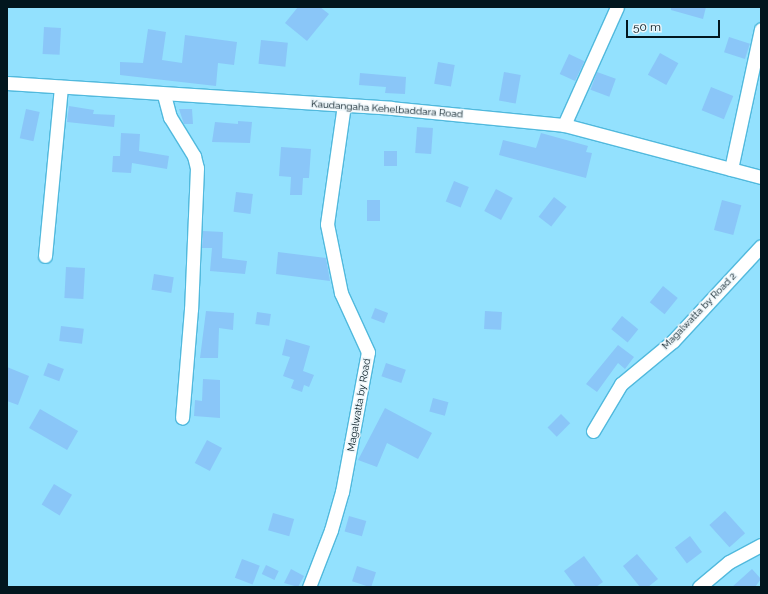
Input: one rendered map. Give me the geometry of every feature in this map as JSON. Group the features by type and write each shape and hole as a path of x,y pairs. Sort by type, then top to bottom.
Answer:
{"street":[{"path":"564,125 616,7"},
{"path":"731,169 761,29"},
{"name":"Kaudangaha Kehelbaddara Road","path":"7,83 164,95 344,105 564,125 761,177"},
{"path":"45,256 61,87"},
{"path":"164,95 170,117 194,156 197,168 191,309 182,418"},
{"name":"Magalwatta by Road","path":"309,587 331,530 343,485 368,352 341,293 327,224 344,105"},
{"name":"Magalwatta by Road 2","path":"593,431 621,384 673,341 761,246"},
{"path":"704,586 729,562 761,545"}],"building":[{"path":"298,7 320,7 329,14 307,41 285,23"},
{"path":"671,7 706,7 703,19 671,10"},
{"path":"44,27 61,28 60,55 43,54"},
{"path":"148,29 166,32 162,60 182,63 185,35 237,42 234,65 218,63 216,86 120,75 120,62 143,63"},
{"path":"729,37 750,44 745,59 724,52"},
{"path":"261,40 288,43 285,67 258,64"},
{"path":"660,53 678,63 666,85 648,75"},
{"path":"569,54 584,61 575,81 560,74"},
{"path":"438,62 455,65 451,87 434,84"},
{"path":"504,72 521,75 516,104 499,101"},
{"path":"597,72 616,79 609,97 591,90"},
{"path":"360,73 406,77 405,94 385,93 386,87 359,85"},
{"path":"711,87 733,96 724,119 702,110"},
{"path":"69,106 94,110 93,114 115,115 114,127 67,122"},
{"path":"26,109 40,112 33,141 20,138"},
{"path":"179,109 192,109 193,124 184,124"},
{"path":"238,121 252,122 250,143 212,142 215,122 238,124"},
{"path":"417,127 433,128 431,154 415,153"},
{"path":"121,133 140,134 139,151 169,156 167,169 132,163 131,173 112,172 113,156 120,156"},
{"path":"541,133 588,146 586,152 592,153 586,178 499,155 503,140 536,148"},
{"path":"281,147 311,149 309,178 303,178 302,195 290,195 291,177 279,176"},
{"path":"384,151 397,151 397,166 384,166"},
{"path":"454,181 469,187 461,207 446,201"},
{"path":"496,189 513,198 501,220 484,211"},
{"path":"236,192 253,194 250,214 234,212"},
{"path":"554,197 567,207 551,227 539,217"},
{"path":"367,200 380,200 380,221 367,221"},
{"path":"722,200 741,205 733,235 714,230"},
{"path":"203,231 223,232 222,258 247,261 245,274 210,271 212,248 202,248"},
{"path":"278,252 326,258 330,281 276,274"},
{"path":"66,267 85,268 83,299 64,298"},
{"path":"154,274 174,277 171,293 151,290"},
{"path":"663,286 678,298 665,314 650,302"},
{"path":"375,308 388,313 384,323 371,318"},
{"path":"206,311 234,313 233,330 219,328 218,358 200,358"},
{"path":"485,311 502,312 501,330 484,329"},
{"path":"257,312 271,314 269,326 255,324"},
{"path":"622,316 638,329 628,342 611,329"},
{"path":"61,326 84,329 82,344 59,341"},
{"path":"286,339 310,346 303,371 314,375 309,387 304,385 302,392 291,388 294,380 283,376 290,357 282,355"},
{"path":"618,345 634,357 625,369 618,363 597,392 586,384"},
{"path":"48,363 64,369 59,381 43,375"},
{"path":"386,363 406,370 401,383 381,376"},
{"path":"7,367 29,376 18,405 7,401"},
{"path":"203,379 220,380 220,418 194,416 195,400 202,401"},
{"path":"433,398 448,402 445,416 429,412"},
{"path":"385,408 432,433 418,459 387,443 377,467 358,460"},
{"path":"40,409 78,431 67,450 29,428"},
{"path":"561,414 570,423 557,437 548,427"},
{"path":"207,440 222,448 210,471 195,463"},
{"path":"54,484 72,495 60,515 42,505"},
{"path":"725,511 745,533 729,547 709,525"},
{"path":"273,513 294,519 289,536 268,530"},
{"path":"349,516 366,521 362,536 345,531"},
{"path":"690,536 702,552 687,563 675,547"},
{"path":"637,554 658,579 648,587 640,587 623,566"},
{"path":"584,556 603,582 596,587 576,587 564,571"},
{"path":"242,559 260,566 253,584 235,578"},
{"path":"266,565 279,571 274,580 262,574"},
{"path":"357,566 376,572 371,587 352,581"},
{"path":"291,569 304,576 298,587 284,583"},
{"path":"752,569 761,579 755,587 732,587"}]}
